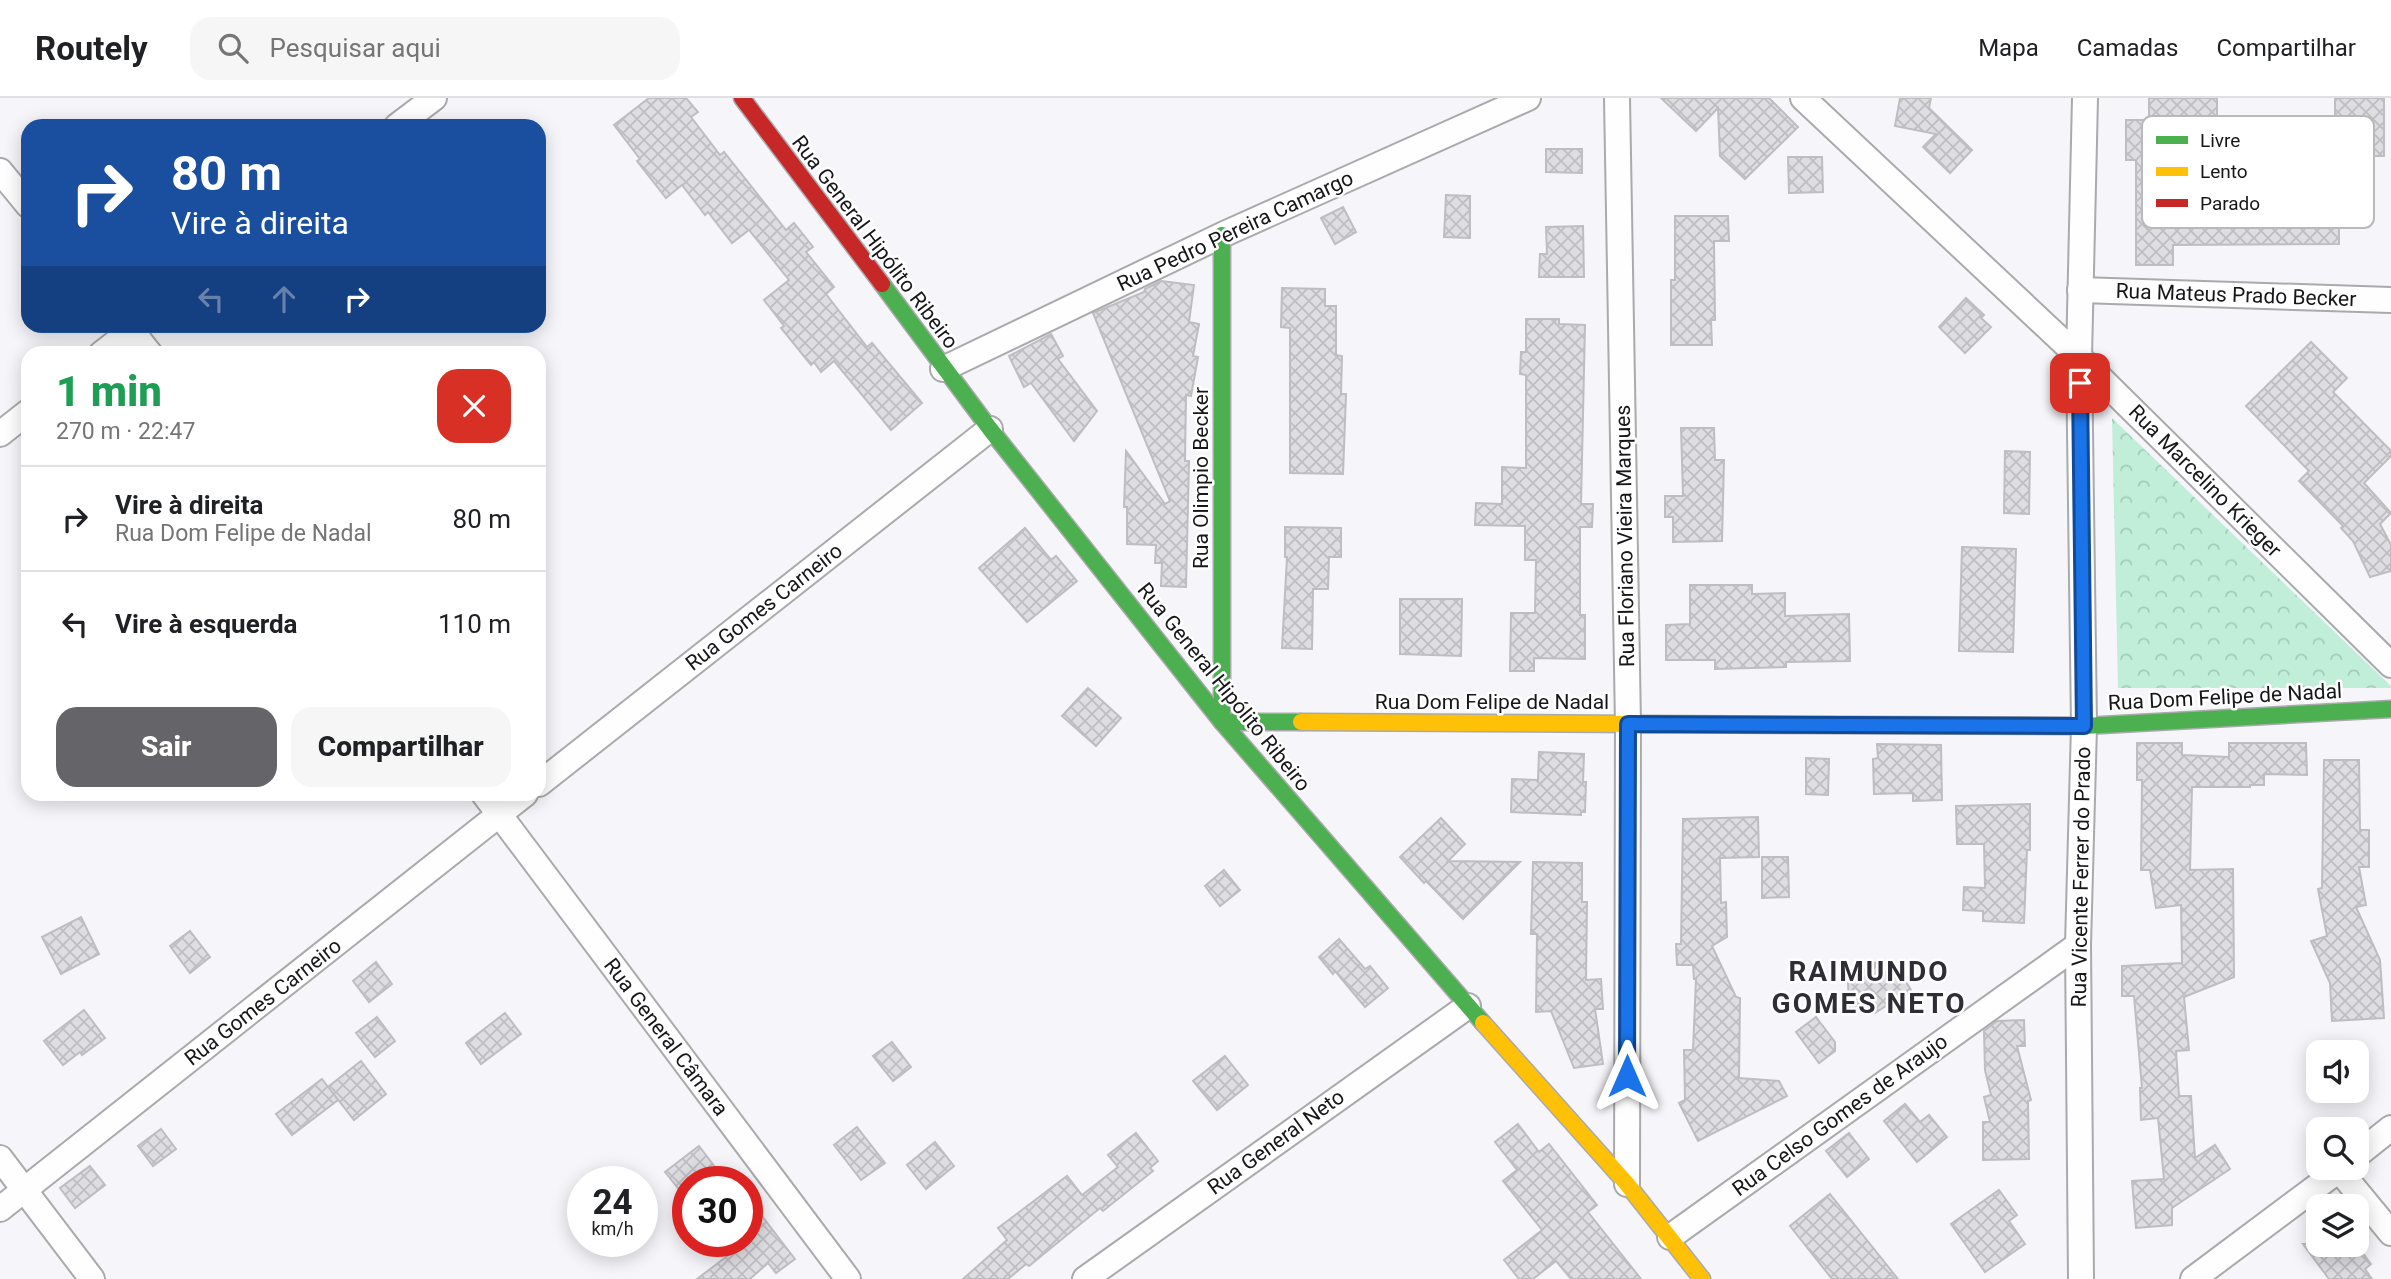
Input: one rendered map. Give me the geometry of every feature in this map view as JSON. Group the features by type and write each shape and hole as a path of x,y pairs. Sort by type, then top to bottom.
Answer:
{"street":[{"path":"406,119 434,98"},
{"name":"Rua General Hipólito Ribeiro","path":"742,98 943,369 1222,722 1468,1006 1627,1184 1702,1279"},
{"name":"Rua Pedro Pereira Camargo","path":"943,369 1222,235 1528,98"},
{"name":"Rua Floriano Vieira Marques","path":"1617,98 1628,724 1627,1184"},
{"name":"Rua Marcelino Krieger","path":"1803,98 2079,357 2391,665"},
{"name":"Rua Vicente Ferrer do Prado","path":"2081,1279 2078,945 2084,726 2079,357 2085,98"},
{"path":"0,172 21,197"},
{"name":"Rua Olimpio Becker","path":"1222,235 1222,722"},
{"name":"Rua Mateus Prado Becker","path":"2080,290 2391,300"},
{"path":"110,346 125,333"},
{"path":"0,434 21,418"},
{"name":"Rua Gomes Carneiro","path":"546,778 990,429"},
{"name":"Rua Dom Felipe de Nadal","path":"1222,722 2084,726 2391,709"},
{"name":"Rua General Câmara","path":"489,801 840,1276"},
{"name":"Rua Gomes Carneiro","path":"0,1209 516,801"},
{"name":"Rua Celso Gomes de Araujo","path":"1671,1237 2078,945"},
{"name":"Rua General Neto","path":"1085,1279 1468,1006"},
{"path":"2369,1146 2391,1128"},
{"path":"0,1157 92,1279"},
{"path":"2193,1279 2325,1180"},
{"path":"2356,1180 2391,1233"}],"green space":[{"path":"2112,418 2391,686 2391,688 2118,688"}],"building":[{"path":"649,98 686,98 698,112 691,117 720,155 724,152 786,230 794,223 813,247 806,252 834,287 826,294 867,347 872,343 922,403 891,430 834,361 821,372 814,362 811,365 781,328 784,326 764,300 789,280 749,230 732,243 708,212 705,215 682,185 666,198 637,161 640,159 614,125"},
{"path":"1661,98 1769,98 1798,127 1745,179 1720,156 1718,108 1696,131"},
{"path":"1900,98 1931,98 1929,108 1972,150 1950,173 1923,147 1936,134 1895,126"},
{"path":"2149,98 2217,98 2217,116 2149,116"},
{"path":"2335,98 2384,98 2384,156 2374,156 2374,116 2335,116"},
{"path":"2126,120 2142,120 2142,228 2339,228 2339,244 2173,245 2173,265 2136,265 2136,160 2126,160"},
{"path":"1546,149 1582,149 1582,173 1546,172"},
{"path":"1788,157 1822,157 1823,192 1789,193"},
{"path":"1446,195 1470,196 1470,238 1444,237"},
{"path":"1343,207 1356,232 1335,244 1321,218"},
{"path":"1675,216 1728,216 1729,241 1714,241 1715,320 1711,320 1712,345 1671,345"},
{"path":"1583,226 1584,277 1539,277 1540,254 1547,254 1546,227"},
{"path":"1161,281 1194,285 1189,322 1199,324 1193,356 1198,357 1191,396 1186,395 1185,461 1189,461 1186,587 1161,586 1162,563 1155,563 1156,545 1127,544 1127,507 1124,507 1126,451 1165,504 1170,501 1093,313 1144,292"},
{"path":"1282,288 1325,289 1325,306 1336,306 1336,355 1342,356 1341,394 1346,394 1343,474 1290,473 1290,328 1281,327"},
{"path":"1966,298 1984,315 1981,318 1991,327 1965,353 1939,327"},
{"path":"1526,319 1559,319 1559,324 1585,325 1581,504 1593,504 1592,527 1580,527 1580,615 1585,615 1585,659 1534,658 1534,671 1510,671 1511,613 1535,613 1536,560 1525,560 1525,526 1475,525 1476,503 1502,504 1502,467 1526,468 1526,375 1520,374 1521,352 1526,352"},
{"path":"1051,334 1063,356 1058,359 1097,411 1074,441 1031,383 1024,387 1009,356"},
{"path":"2311,342 2347,378 2333,392 2391,451 2391,456 2364,483 2391,513 2380,524 2391,545 2391,571 2370,577 2353,541 2341,528 2343,526 2299,481 2309,471 2246,406"},
{"path":"1681,428 1714,428 1715,460 1724,460 1722,541 1673,542 1673,517 1665,517 1665,496 1683,496"},
{"path":"2005,451 2030,452 2029,514 2004,513"},
{"path":"1285,527 1341,528 1341,557 1329,557 1328,589 1313,589 1312,649 1282,648 1287,557"},
{"path":"1025,528 1051,560 1056,556 1077,581 1027,622 979,568"},
{"path":"1962,547 2016,549 2013,652 1959,651"},
{"path":"1690,585 1752,585 1752,594 1785,593 1785,616 1849,614 1850,661 1786,662 1786,667 1715,669 1715,660 1666,660 1666,625 1690,624"},
{"path":"1400,599 1462,599 1461,656 1400,654"},
{"path":"1088,688 1121,718 1096,746 1062,716"},
{"path":"2137,743 2182,743 2182,755 2229,757 2229,743 2306,743 2307,775 2264,774 2264,785 2250,787 2192,787 2190,870 2233,869 2234,977 2184,997 2189,1050 2176,1051 2179,1096 2191,1096 2195,1158 2215,1145 2230,1169 2172,1208 2172,1225 2136,1228 2132,1181 2164,1179 2158,1118 2141,1120 2142,1088 2134,996 2122,996 2122,966 2182,963 2181,905 2156,908 2150,870 2141,870 2142,780 2137,780"},
{"path":"1877,744 1941,745 1942,800 1913,801 1913,793 1874,794 1873,759 1878,758"},
{"path":"1539,752 1584,754 1585,812 1581,812 1581,815 1511,812 1512,779 1538,780"},
{"path":"1806,758 1829,759 1828,795 1806,794"},
{"path":"2324,760 2359,760 2360,830 2369,830 2369,867 2359,867 2366,905 2356,907 2380,960 2384,1018 2332,1021 2330,983 2311,941 2327,936 2318,889 2322,888"},
{"path":"2030,804 2030,850 2027,850 2024,923 1983,921 1983,911 1963,910 1964,887 1985,888 1984,844 1957,844 1956,806"},
{"path":"1758,817 1759,857 1720,858 1721,903 1726,902 1727,937 1712,946 1736,997 1740,998 1739,1078 1779,1081 1787,1096 1698,1141 1679,1103 1685,1100 1684,1050 1693,1050 1696,979 1693,965 1677,965 1676,944 1681,944 1683,819"},
{"path":"1441,818 1465,844 1448,861 1520,862 1463,919 1400,857"},
{"path":"1762,857 1788,857 1789,897 1762,898"},
{"path":"1533,862 1582,863 1582,902 1587,902 1586,980 1601,979 1603,1009 1595,1009 1603,1064 1574,1068 1551,1011 1536,1012 1537,934 1531,934"},
{"path":"1224,870 1240,890 1220,906 1205,886"},
{"path":"81,917 99,954 61,974 42,937"},
{"path":"190,931 210,957 190,973 170,946"},
{"path":"1339,939 1365,969 1370,966 1388,988 1365,1007 1335,971 1333,974 1319,957"},
{"path":"1878,961 1886,974 1897,967 1911,990 1875,1013 1866,1000 1849,1011 1848,981"},
{"path":"376,962 392,984 369,1002 353,981"},
{"path":"84,1010 105,1038 63,1065 44,1041"},
{"path":"505,1013 521,1034 481,1064 466,1043"},
{"path":"377,1017 395,1041 375,1057 356,1033"},
{"path":"1816,1017 1835,1042 1835,1051 1819,1063 1796,1032"},
{"path":"2024,1020 2025,1046 2017,1046 2031,1100 2028,1101 2029,1159 1983,1160 1983,1122 1990,1122 1984,1097 1991,1095 1985,1070 1984,1031 1997,1021"},
{"path":"892,1042 911,1067 893,1081 873,1056"},
{"path":"1225,1056 1248,1085 1217,1110 1193,1081"},
{"path":"361,1061 386,1094 354,1120 328,1087"},
{"path":"322,1079 338,1100 292,1135 276,1114"},
{"path":"1905,1104 1920,1122 1929,1115 1947,1137 1917,1162 1884,1121"},
{"path":"1518,1124 1539,1152 1549,1144 1597,1205 1588,1212 1641,1279 1571,1279 1556,1261 1533,1279 1519,1279 1504,1260 1542,1230 1503,1181 1517,1170 1495,1142"},
{"path":"857,1127 885,1163 861,1180 834,1145"},
{"path":"161,1129 176,1149 153,1166 138,1146"},
{"path":"1136,1133 1158,1161 1150,1168 1153,1171 1103,1211 1100,1208 1029,1266 1026,1264 1008,1279 963,1279 1007,1240 998,1228 1067,1176 1082,1195 1118,1167 1108,1155"},
{"path":"1849,1133 1869,1159 1847,1177 1826,1151"},
{"path":"935,1142 954,1166 926,1189 907,1165"},
{"path":"699,1146 714,1166 673,1166"},
{"path":"90,1166 105,1185 75,1208 60,1188"},
{"path":"672,1167 672,1181 665,1172"},
{"path":"1999,1190 2017,1215 2009,1221 2025,1244 1985,1272 1951,1224"},
{"path":"1830,1194 1898,1279 1832,1279 1790,1226"},
{"path":"763,1217 795,1259 776,1273 768,1263 750,1279 697,1279 726,1257 763,1257"},
{"path":"2313,1257 2366,1257 2371,1264 2365,1269 2372,1279 2329,1279"}],"traffic: fast":[{"path":"1222,235 1222,722 1301,722"},
{"path":"882,284 990,429 1222,722 1483,1023"},
{"path":"1637,724 2084,726 2391,709"}],"traffic: slow":[{"path":"1301,722 1637,724"},
{"path":"1483,1023 1627,1184 1702,1279"}],"traffic: jam":[{"path":"742,98 882,284"}],"district":[{"name":"RAIMUNDO GOMES NETO","path":"1869,987"}],"route":[{"path":"1627,1076 1628,724 2084,726 2080,383"}]}
